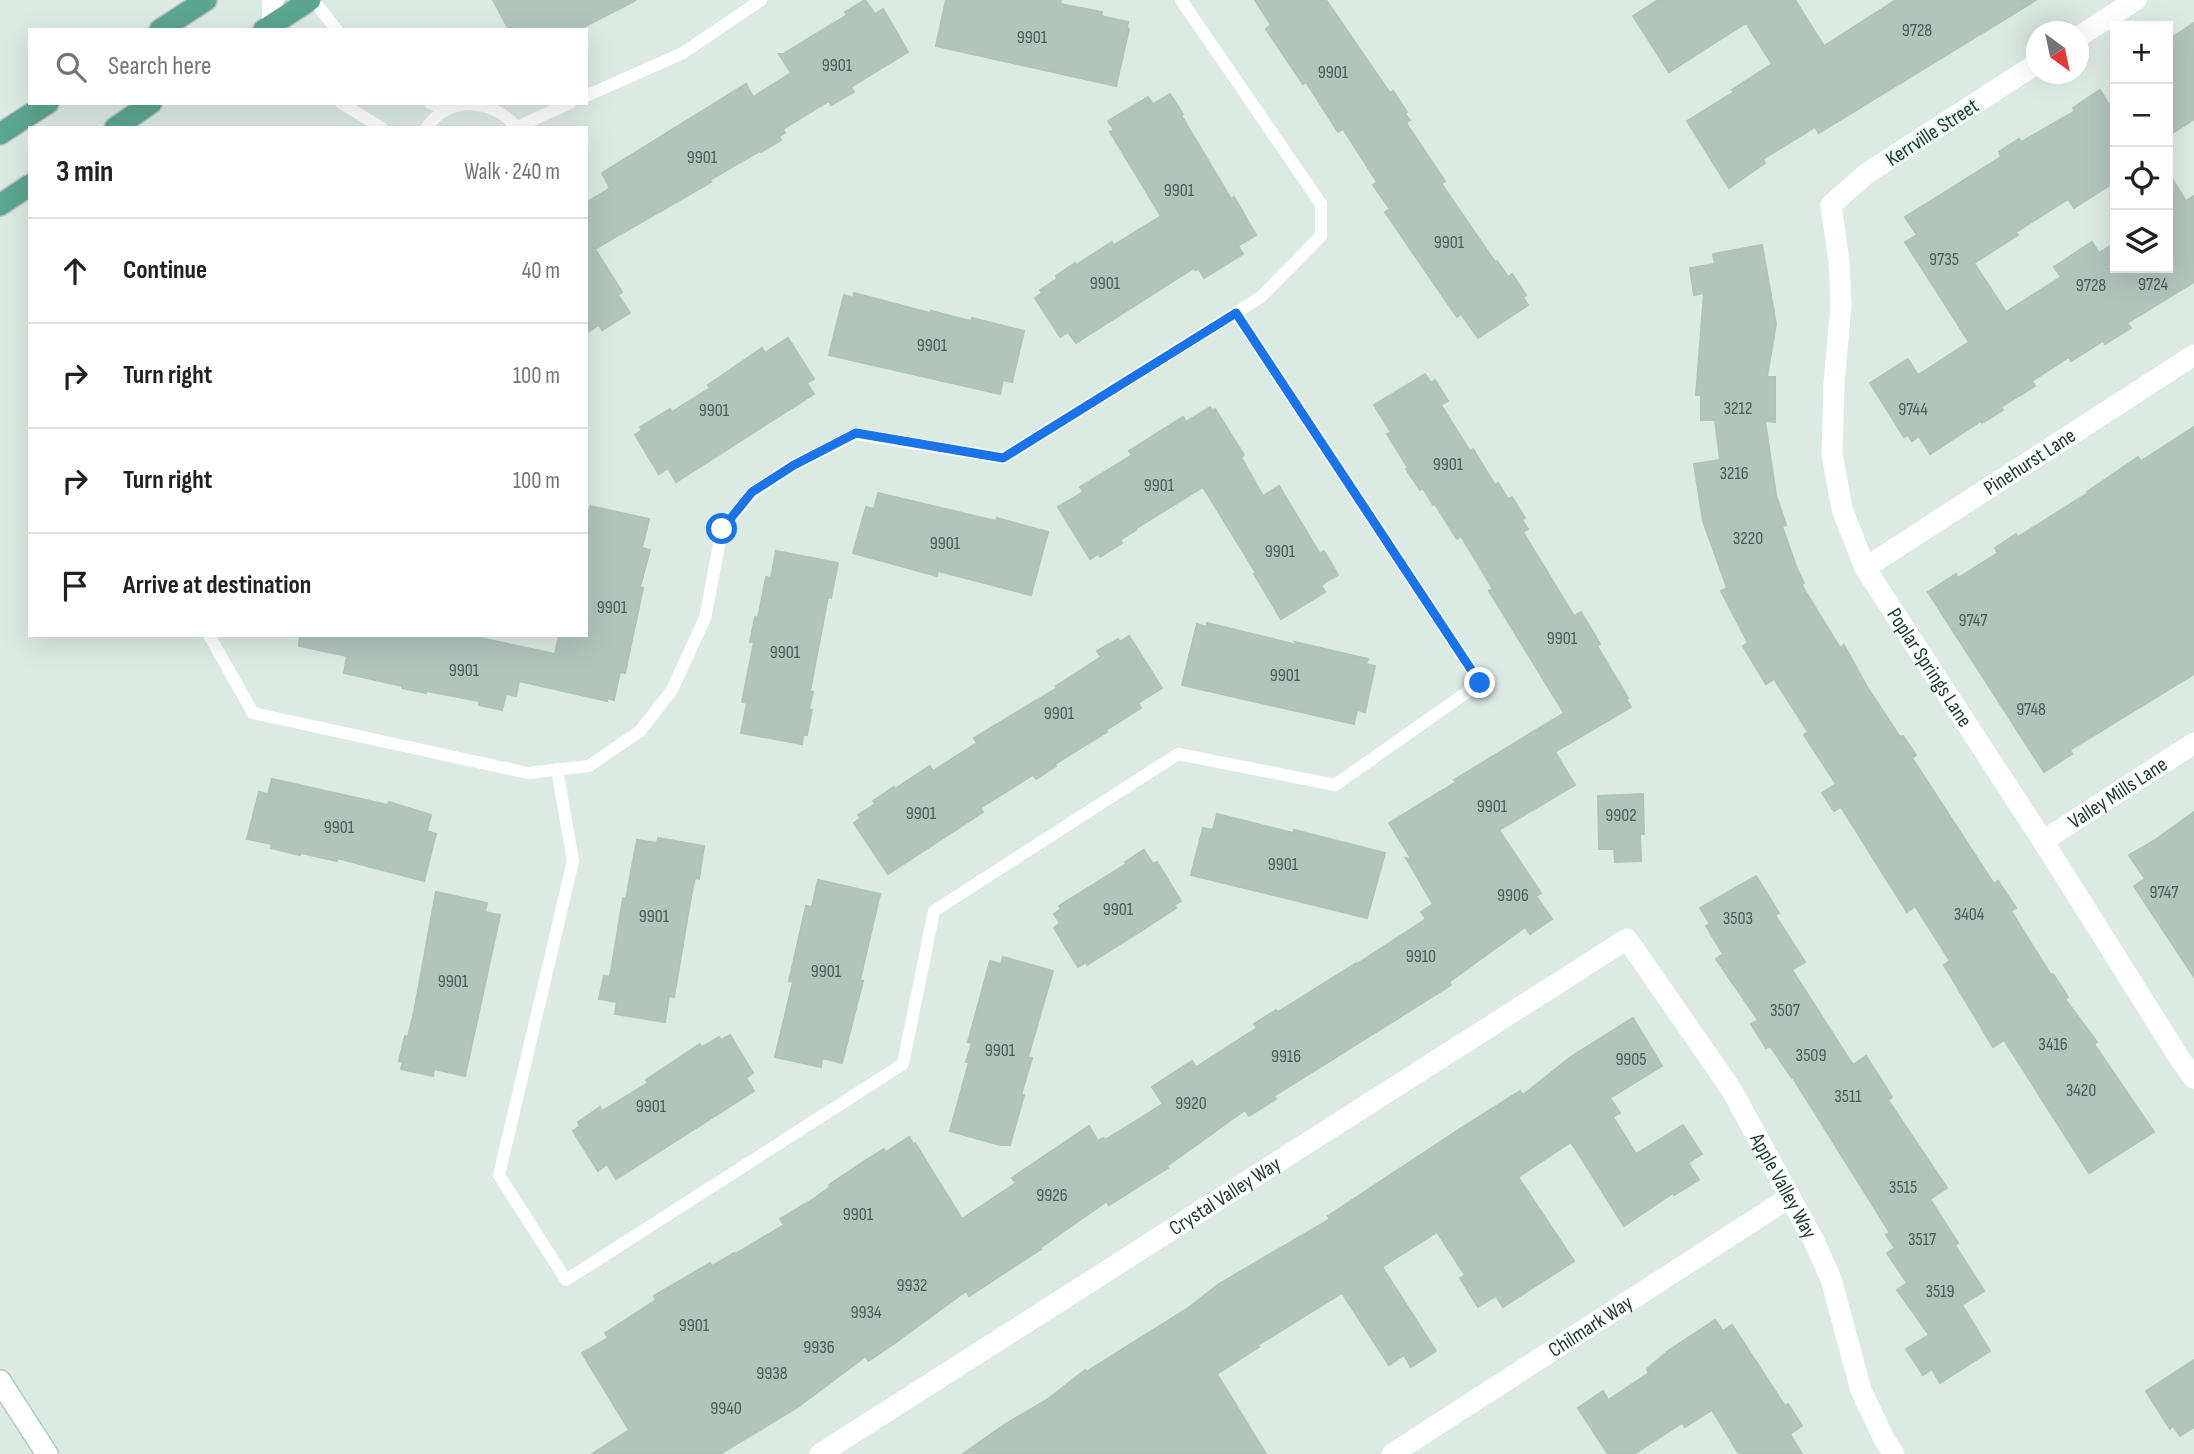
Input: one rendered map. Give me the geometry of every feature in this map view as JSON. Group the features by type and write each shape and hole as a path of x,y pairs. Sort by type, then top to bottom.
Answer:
{"main road":[{"path":"163,28 206,0"},
{"path":"271,28 311,0"},
{"path":"0,134 45,105"},
{"path":"118,126 148,105"},
{"path":"0,205 28,186"}],"street":[{"path":"271,28 273,0"},
{"path":"2089,30 2136,0"},
{"name":"Kerrville Street","path":"1831,205 1866,174 2026,70"},
{"name":"Poplar Springs Lane","path":"1831,205 1839,262 1841,305 1834,384 1832,454 1842,509 1865,568 2194,1078"},
{"name":"Pinehurst Lane","path":"1865,568 2194,355"},
{"name":"Valley Mills Lane","path":"2043,841 2194,743"},
{"name":"Apple Valley Way","path":"1627,939 1731,1089 1790,1196 1831,1279 1861,1391 1894,1454"},
{"name":"Crystal Valley Way","path":"820,1454 1627,939"},
{"name":"Chilmark Way","path":"1392,1454 1790,1196"},
{"path":"0,1381 47,1454"}],"lane":[{"path":"311,0 335,28"},
{"path":"588,95 683,53 761,0"},
{"path":"210,637 253,713 527,773 589,766 640,731 672,690 705,618 722,529 752,492 794,465 856,433 1003,458 1261,297 1321,236 1321,204 1181,0"},
{"path":"344,105 380,126"},
{"path":"434,105 445,110"},
{"path":"428,126 445,110 460,105"},
{"path":"480,105 506,116 516,126"},
{"path":"519,126 566,105"},
{"path":"557,769 573,861 499,1175 566,1280 903,1064 934,911 1178,754 1335,785 1480,683 1236,313"}],"building":[{"path":"493,0 636,0 582,28 508,28"},
{"path":"865,0 875,14 883,9 908,52 851,87 854,92 831,105 829,101 783,129 785,133 779,136 781,140 595,249 622,292 618,295 630,313 602,330 599,325 588,332 588,202 610,188 602,173 746,84 753,97 791,73 779,54 847,15 845,12"},
{"path":"946,0 1061,0 1060,4 1102,12 1101,16 1128,22 1129,29 1116,86 936,46"},
{"path":"1255,0 1326,0 1390,93 1393,91 1407,112 1405,114 1410,120 1406,123 1445,181 1441,183 1495,262 1497,261 1508,277 1512,274 1526,295 1523,297 1528,305 1478,338 1461,314 1457,317 1385,212 1390,209 1373,185 1377,182 1343,129 1338,132 1306,82 1303,84 1266,29 1271,25"},
{"path":"1658,0 1795,0 1824,46 1896,0 2036,0 1819,133 1815,127 1763,159 1765,163 1729,188 1687,121 1772,64 1746,23 1669,72 1633,16"},
{"path":"2194,23 2194,119 2173,133 2173,84 2173,37"},
{"path":"2100,90 2110,106 2110,185 2074,208 2068,199 1974,263 2006,312 2061,277 2054,267 2092,242 2099,253 2110,246 2110,273 2173,273 2173,180 2186,201 2194,196 2194,282 2127,323 2131,328 2105,344 2103,341 2071,361 2069,357 2032,381 2035,386 2001,407 2003,410 1930,454 1919,436 1912,441 1908,435 1904,437 1870,383 1908,359 1918,375 1969,342 1905,242 1917,235 1905,217 2001,157 1999,152 2019,139 2021,142 2075,111 2073,108"},
{"path":"1170,94 1231,199 1234,197 1256,235 1238,246 1243,254 1204,278 1199,269 1194,268 1076,343 1068,332 1060,337 1035,298 1042,293 1040,290 1075,263 1076,265 1112,242 1114,245 1161,216 1110,132 1114,130 1108,121 1148,97 1153,104"},
{"path":"1762,245 1776,324 1767,377 1775,377 1775,422 1765,421 1776,495 1786,525 1782,526 1804,583 1801,584 1840,648 1844,645 1867,687 1900,737 1903,736 1916,755 1912,758 1994,884 1998,881 2016,908 2011,911 2068,997 2065,999 2097,1042 2094,1044 2154,1132 2089,1173 2004,1040 1993,1047 1944,965 1950,961 1915,906 1907,912 1841,807 1834,811 1822,793 1836,784 1804,735 1808,732 1774,679 1766,684 1743,646 1748,643 1721,591 1727,588 1703,521 1694,464 1720,460 1715,420 1701,420 1701,395 1696,395 1704,293 1694,295 1690,268 1715,264 1713,254"},
{"path":"854,293 930,313 931,311 971,321 972,318 1024,331 1012,382 1003,380 1000,394 829,355 844,295 853,298"},
{"path":"788,338 814,379 807,383 814,394 676,482 668,468 659,474 635,435 642,430 640,427 670,409 672,412 710,388 708,385 762,348 765,353"},
{"path":"1425,374 1431,383 1435,380 1448,401 1441,405 1470,451 1473,449 1495,485 1498,483 1508,499 1512,497 1525,518 1522,520 1528,529 1523,532 1574,616 1581,612 1631,707 1555,752 1575,785 1499,830 1541,893 1536,896 1552,919 1530,934 1525,927 1449,982 1451,985 1274,1096 1276,1099 1249,1116 1245,1110 1167,1166 1168,1168 1109,1205 1107,1201 1041,1249 969,1296 966,1291 868,1361 866,1356 798,1407 720,1454 592,1454 629,1430 582,1353 608,1338 605,1333 656,1300 654,1296 710,1263 712,1266 784,1225 780,1219 815,1198 863,1162 884,1149 886,1152 909,1137 962,1219 1016,1183 1012,1178 1089,1126 1098,1141 1103,1138 1105,1140 1163,1104 1152,1087 1192,1061 1196,1067 1257,1028 1254,1024 1355,964 1354,966 1426,919 1421,912 1433,904 1406,858 1412,860 1389,823 1564,713 1489,591 1493,589 1461,536 1457,539 1435,504 1433,505 1423,488 1420,490 1406,469 1408,468 1387,434 1391,432 1374,405"},
{"path":"1210,407 1215,409 1244,455 1241,457 1263,496 1279,486 1320,554 1324,551 1338,575 1321,585 1325,592 1281,619 1203,487 1135,529 1120,540 1122,543 1100,557 1098,554 1090,559 1058,507 1083,492 1080,487 1132,455 1129,451 1183,417 1186,422"},
{"path":"2194,427 2194,674 2070,750 2072,754 2044,772 1928,592 1956,574 1958,578 1998,553 1995,548 2016,534 2018,537 2088,493 2138,457 2141,461"},
{"path":"878,493 996,521 997,518 1048,532 1031,595 938,571 937,576 853,553 866,507 874,509"},
{"path":"590,506 649,519 642,548 650,550 640,587 643,588 625,673 620,672 614,700 607,698 607,701 519,681 516,696 506,694 502,710 479,705 479,701 426,693 344,673 347,656 299,646 300,637 475,637 555,654 559,637 588,637"},
{"path":"776,551 838,563 831,598 828,597 810,691 813,692 809,709 812,710 807,735 803,735 802,744 741,733 747,703 742,702 754,642 750,642 766,577 771,578"},
{"path":"1207,623 1368,659 1366,664 1375,666 1365,712 1357,710 1354,724 1182,685 1197,624 1207,627"},
{"path":"1129,636 1162,688 1138,703 1141,708 1106,730 1107,732 1036,779 1033,775 980,808 983,812 888,874 854,823 861,818 858,815 894,787 895,789 930,766 933,771 977,743 974,738 1057,688 1056,686 1101,657 1097,651"},
{"path":"272,779 388,805 389,802 431,815 427,831 436,834 424,881 337,858 337,861 301,853 300,855 271,848 272,844 247,839 259,792 268,794"},
{"path":"1643,794 1644,834 1640,834 1641,861 1615,862 1614,849 1599,849 1598,796"},
{"path":"2194,812 2194,977 2134,886 2145,879 2129,855"},
{"path":"1217,814 1385,853 1367,918 1191,875 1203,828 1213,830"},
{"path":"658,838 704,846 699,879 695,878 691,897 674,997 669,996 665,1022 615,1014 617,1002 599,999 604,976 610,977 623,898 626,899 637,840 657,843"},
{"path":"1144,850 1153,864 1157,862 1181,901 1174,905 1176,908 1144,929 1087,965 1086,962 1078,967 1054,928 1060,923 1054,914 1061,909 1059,906"},
{"path":"1756,876 1779,913 1775,915 1805,962 1792,970 1853,1065 1866,1056 1892,1097 1888,1100 1947,1188 1930,1199 1984,1291 1962,1305 1990,1351 1940,1383 1932,1369 1923,1375 1906,1349 1929,1335 1897,1290 1907,1283 1887,1253 1895,1248 1886,1235 1890,1233 1793,1078 1770,1046 1766,1048 1751,1024 1758,1020 1716,959 1723,954 1706,926 1710,924 1700,908"},
{"path":"818,880 880,894 860,980 863,981 842,1063 822,1058 821,1067 775,1057 793,982 789,981 806,906 812,907"},
{"path":"436,892 487,903 485,912 500,915 465,1076 434,1069 433,1076 401,1069 403,1062 399,1061 414,1012"},
{"path":"1003,957 1053,971 1028,1057 1032,1058 1010,1145 1000,1145 950,1131 969,1062 966,1062 972,1043 968,1042 990,961 1001,964"},
{"path":"1633,1018 1662,1066 1610,1098 1620,1113 1613,1117 1636,1154 1683,1125 1702,1154 1688,1163 1699,1180 1674,1195 1673,1193 1624,1226 1571,1142 1518,1177 1574,1261 1503,1307 1496,1296 1478,1307 1460,1278 1465,1275 1437,1232 1382,1267 1436,1351 1411,1367 1404,1355 1389,1365 1342,1293 1217,1374 1266,1454 963,1454 1048,1399 1085,1370 1086,1372 1188,1308 1219,1284 1330,1219 1328,1216 1458,1130 1520,1091 1523,1095 1572,1056"},
{"path":"730,1035 753,1073 746,1078 754,1091 616,1179 607,1164 598,1171 573,1131 580,1126 578,1122 600,1107 602,1111 648,1083 646,1080 700,1044 702,1047 719,1037 721,1040"},
{"path":"1715,1320 1723,1331 1732,1325 1785,1406 1788,1404 1802,1426 1790,1434 1802,1454 1739,1454 1712,1410 1685,1427 1682,1423 1634,1454 1608,1454 1578,1408 1603,1391 1608,1400 1649,1373 1647,1369 1668,1351"},
{"path":"2194,1360 2194,1427 2180,1436 2173,1426 2170,1429 2146,1391"}],"route":[{"path":"722,529 752,492 794,465 856,433 1003,458 1236,313 1480,683"}]}
